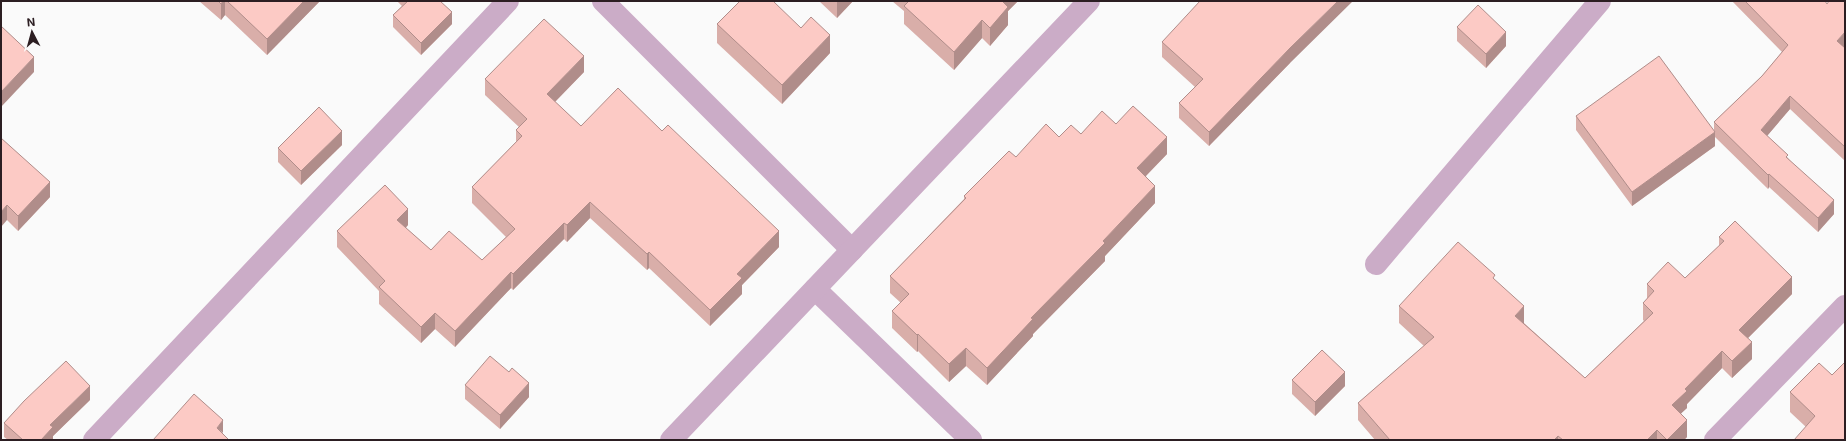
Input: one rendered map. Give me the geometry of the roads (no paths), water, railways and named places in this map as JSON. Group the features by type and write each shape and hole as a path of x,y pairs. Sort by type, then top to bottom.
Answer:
{"street":[{"path":"94,440 508,1"},
{"path":"603,1 852,250"},
{"path":"672,440 1089,1"},
{"path":"1376,264 1600,1"},
{"path":"815,289 971,440"},
{"path":"1715,440 1845,306"}]}
